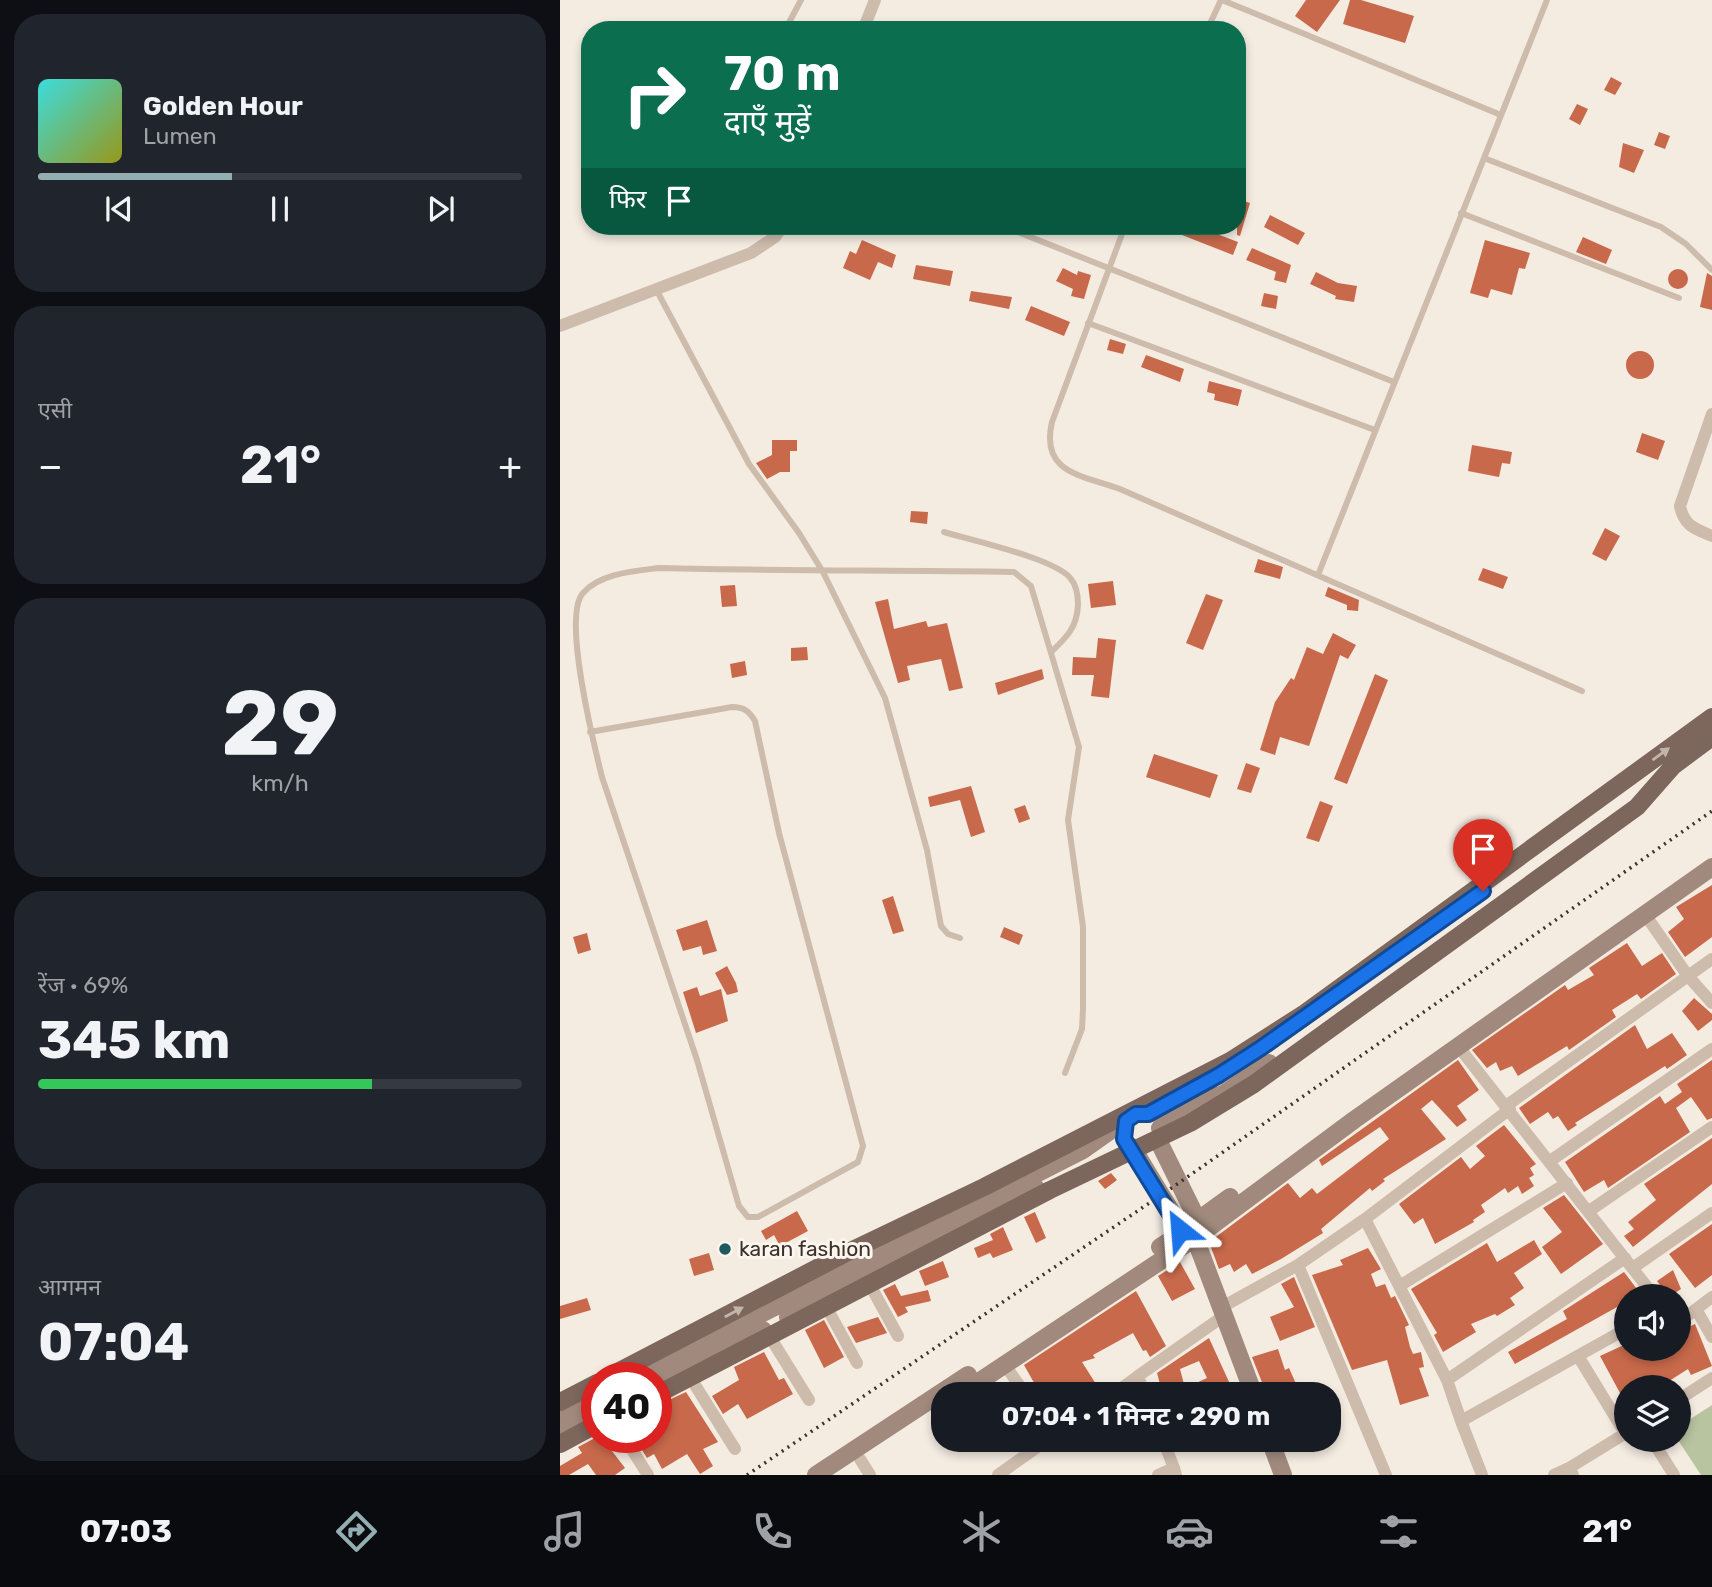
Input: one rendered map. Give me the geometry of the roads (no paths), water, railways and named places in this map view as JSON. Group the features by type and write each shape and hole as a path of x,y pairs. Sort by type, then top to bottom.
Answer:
{"main road":[{"path":"637,1362 844,1254 996,1181 1230,1061 1305,1013 1712,717"},
{"path":"672,1387 1050,1190 1178,1129 1254,1084 1637,807 1673,766 1712,737"},
{"path":"560,1402 581,1391"},
{"path":"560,1444 581,1433"}],"street":[{"path":"867,21 875,0"},
{"path":"560,326 751,253 776,235"},
{"path":"1712,414 1681,506 1683,518 1689,526 1712,536"},
{"path":"672,1375 974,1219 1130,1145 1149,1148 1155,1127 1219,1075 1261,1048 1620,791 1633,774"},
{"path":"1155,1127 1225,1093 1267,1065 1488,908 1632,799 1651,791"},
{"path":"666,1362 1083,1150 1107,1130 1136,1114 1155,1127 1192,1213 1201,1218 1643,908 1668,897 1712,867"},
{"path":"1643,908 1688,976 1712,1003"},
{"path":"979,1382 1195,1238 1643,908"},
{"path":"1130,1382 1223,1311 1298,1265 1365,1219 1508,1107 1712,959"},
{"path":"1458,1046 1645,1284"},
{"path":"1550,1161 1712,1049"},
{"path":"816,1475 1177,1236 1178,1223 1123,1133 1126,1121"},
{"path":"1589,1211 1712,1127"},
{"path":"1401,1285 1567,1183"},
{"path":"1447,1380 1712,1213"},
{"path":"1365,1219 1401,1285 1447,1380 1482,1475"},
{"path":"1195,1238 1249,1382"},
{"path":"1298,1265 1386,1475"},
{"path":"870,1285 898,1336"},
{"path":"1691,1313 1712,1297"},
{"path":"827,1308 857,1363"},
{"path":"1696,1309 1712,1337"},
{"path":"1461,1421 1614,1336"},
{"path":"770,1337 809,1400"},
{"path":"1578,1356 1614,1415"},
{"path":"1005,1365 1017,1382"},
{"path":"1138,1376 1140,1382"},
{"path":"690,1377 735,1449"},
{"path":"1691,1392 1712,1378"},
{"path":"560,1416 581,1406"},
{"path":"836,1475 931,1413"},
{"path":"560,1430 581,1420"},
{"path":"1554,1475 1571,1471 1614,1441"},
{"path":"998,1475 1030,1452"},
{"path":"1158,1475 1175,1472 1168,1452"},
{"path":"1274,1452 1283,1475"},
{"path":"1660,1452 1674,1475"},
{"path":"634,1453 648,1475"},
{"path":"860,1459 870,1475"}],"lane":[{"path":"790,21 801,0"},
{"path":"1212,21 1221,0 1501,115"},
{"path":"1318,575 1547,0"},
{"path":"1484,158 1661,228 1686,244 1712,270"},
{"path":"1461,213 1679,298"},
{"path":"1026,235 1394,382"},
{"path":"1122,235 1052,422 1048,439 1050,454 1065,469 1120,489 1582,691"},
{"path":"656,289 748,464 799,533 823,572 885,698 927,850 941,926 948,934 960,938"},
{"path":"1088,323 1375,429"},
{"path":"944,532 1049,563 1072,580 1078,595 1075,625 1069,636 1052,651"},
{"path":"590,732 732,707 742,707 755,721 779,833 863,1146 858,1162 758,1217 748,1217 739,1206 696,1060 602,777 590,732 575,624 576,604 584,592 614,576 659,568 823,572 1014,572 1031,586 1079,747 1068,820 1083,927 1083,1009 1082,1028 1065,1073"}],"railway":[{"path":"747,1475 1173,1187 1712,811"}],"place":[{"name":"karan fashion","path":"725,1249"}]}
